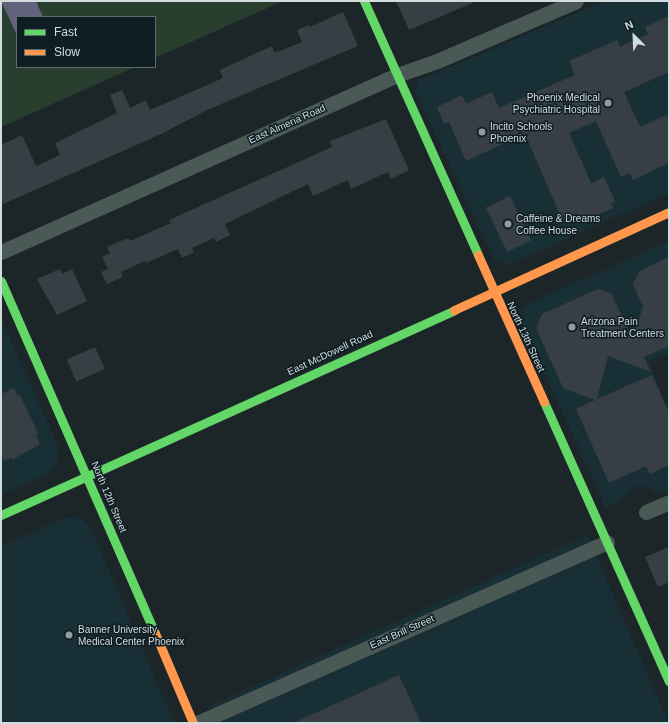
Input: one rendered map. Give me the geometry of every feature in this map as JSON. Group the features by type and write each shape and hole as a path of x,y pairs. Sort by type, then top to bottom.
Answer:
{"street":[{"name":"North 13th Street","path":"364,1 669,681"},
{"name":"East Almeria Road","path":"1,252 397,75 437,61 576,1"},
{"name":"East McDowell Road","path":"1,515 493,290 669,212"},
{"name":"North 12th Street","path":"1,281 88,476 193,723"},
{"path":"646,512 669,502"},
{"name":"East Brill Street","path":"197,723 607,542"}],"shaded area":[{"path":"604,1 669,1 669,193 509,265 494,259 415,91 419,80"},
{"path":"669,241 669,353 649,362 669,411 669,491 659,494 646,487 635,486 621,500 606,508 522,324 520,315 529,303"},
{"path":"1,318 58,446 58,461 48,474 1,495"},
{"name":"Banner University Medical Center Phoenix","path":"77,517 90,526 174,723 1,723 1,546 63,518"},
{"path":"587,535 669,723 214,723 207,707"}],"green space":[{"path":"1,1 283,1 156,58 156,16 16,16 16,68 133,68 1,127"}],"water":[{"path":"1,1 36,1 43,16 16,16 16,33"}],"building":[{"path":"396,1 477,1 409,30"},
{"path":"343,12 358,46 207,110 161,134 1,205 1,145 22,135 36,166 60,155 55,143 117,113 110,95 122,90 130,108 146,100 150,110 223,78 220,70 272,46 274,52 302,42 297,30 309,25 310,27"},
{"path":"669,16 669,72 624,92 640,127 669,114 669,163 633,180 630,173 621,177 596,121 569,133 591,183 604,177 615,201 611,203 613,208 578,223 576,219 564,224 525,134 466,161 449,122 444,124 437,107 462,95 466,104 492,92 499,108 575,75 569,61 617,40 620,47 648,34 645,27"},
{"path":"386,119 409,170 391,179 388,172 351,189 348,180 313,196 308,184 225,224 230,235 216,242 214,238 192,248 194,252 182,258 178,249 146,263 145,261 121,272 123,277 107,284 101,272 108,269 102,257 110,253 107,247 128,238 130,241 171,223 169,220 332,147 330,141"},
{"name":"Caffeine & Dreams Coffee House","path":"510,196 531,240 507,252 486,208"},
{"path":"669,257 669,346 644,357 651,372 608,356 597,399 652,375 669,413 669,465 650,474 646,466 609,483 576,409 595,400 563,388 536,328 542,314 598,289 611,293 633,339 643,306 633,285 639,271"},
{"path":"60,269 62,274 72,269 87,301 57,315 37,279"},
{"path":"95,347 105,369 76,382 67,360"},
{"path":"14,388 17,395 19,394 38,433 36,435 40,444 12,460 11,457 4,461 1,454 1,394"},
{"path":"669,547 669,582 658,587 645,557"},
{"path":"399,675 421,723 293,723"}],"traffic: fast":[{"path":"364,1 478,255"},
{"path":"1,281 155,633"},
{"path":"1,515 454,310"},
{"path":"544,402 669,681"}],"traffic: slow":[{"path":"454,310 669,212"},
{"path":"478,255 544,402"},
{"path":"155,633 193,723"}],"place":[{"name":"Phoenix Medical Psychiatric Hospital","path":"608,103"},
{"name":"Incito Schools Phoenix","path":"482,132"},
{"name":"Caffeine & Dreams Coffee House","path":"508,224"},
{"name":"Arizona Pain Treatment Centers","path":"572,327"},
{"name":"Banner University Medical Center Phoenix","path":"69,635"}]}
